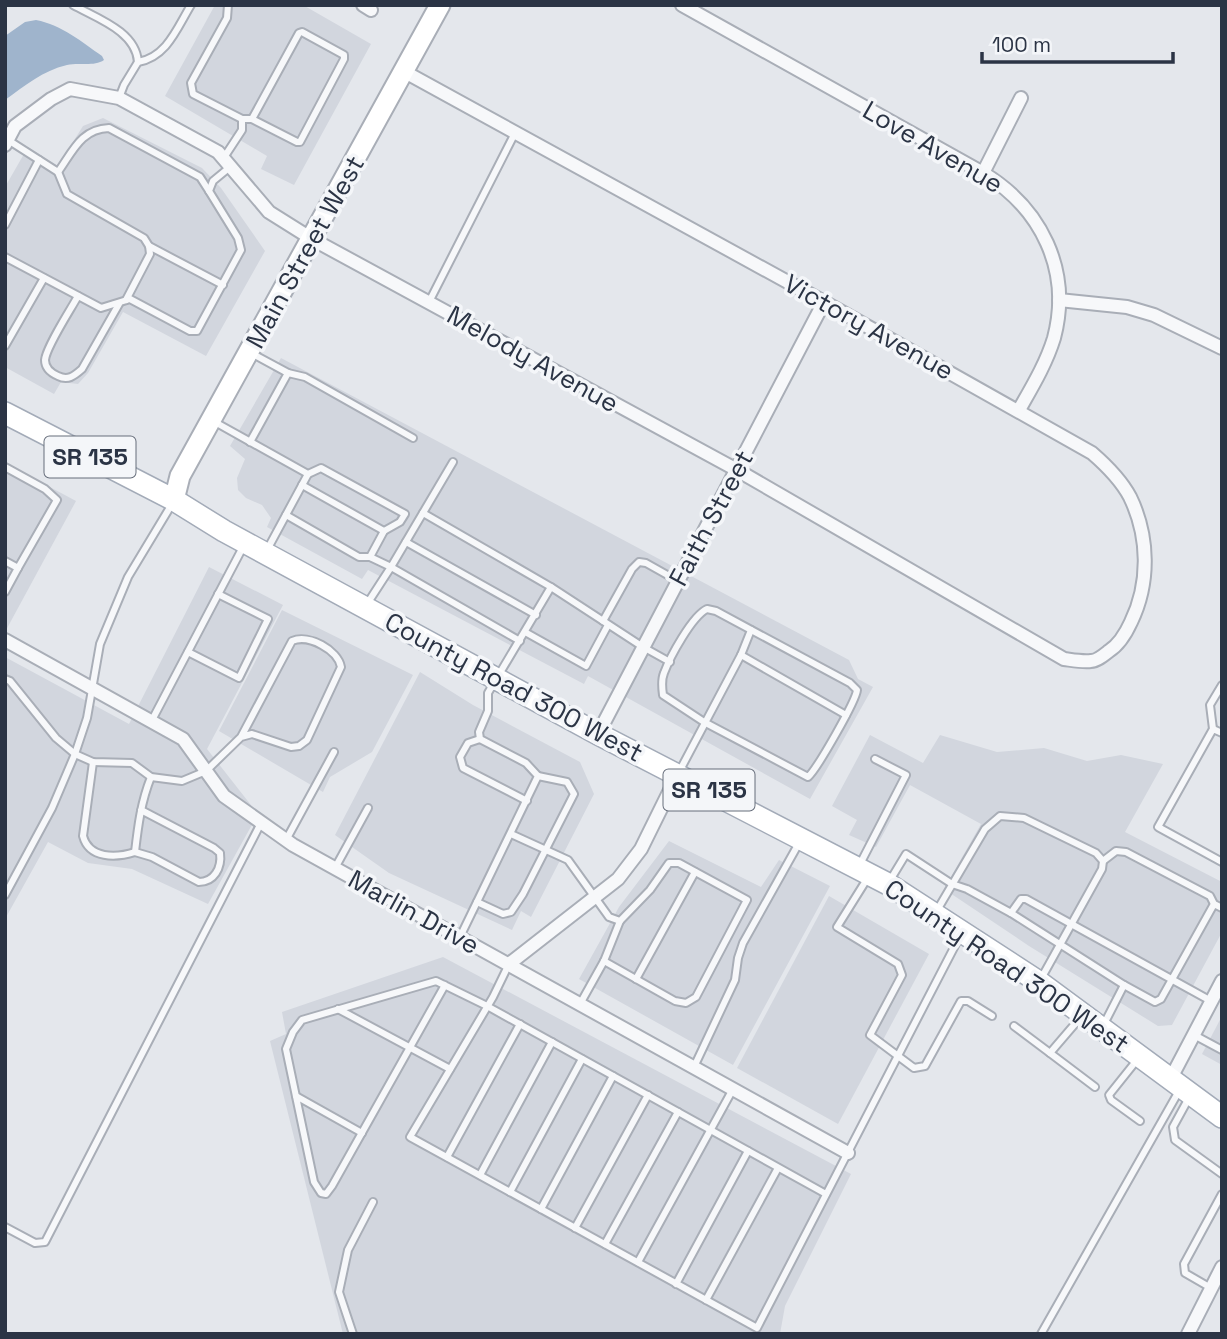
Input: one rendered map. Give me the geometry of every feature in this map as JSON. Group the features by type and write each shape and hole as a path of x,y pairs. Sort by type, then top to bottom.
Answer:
{"main road":[{"name":"Main Street West","path":"174,500 180,476 440,5"},
{"name":"County Road 300 West","path":"5,413 174,500 245,542 598,734 872,876 1039,982 1222,1117"}],"street":[{"name":"Love Avenue","path":"682,5 983,173 1013,193 1036,222 1052,254 1059,300 1054,336 1046,359 1019,410"},
{"name":"Victory Avenue","path":"405,72 1019,410 1075,442 1106,465 1129,496 1143,537 1145,558 1142,591 1137,611 1115,648 1093,662 1064,659"},
{"name":"Melody Avenue","path":"6,142 15,126 51,99 70,89 119,97 218,152 269,212 312,239 737,470 1064,659"},
{"path":"983,173 1021,99"},
{"path":"1059,300 1127,307 1154,314 1222,348"},
{"name":"Faith Street","path":"598,734 824,302"},
{"name":"Marlin Drive","path":"5,640 183,739 224,796 286,840 848,1153"},
{"path":"509,964 618,878 641,849 678,774"},
{"path":"1181,1086 1194,1035 1222,981"},
{"path":"1188,1334 1222,1267"}],"lane":[{"path":"73,5 123,33 137,51 138,62 119,97"},
{"path":"138,62 151,60 166,47 191,5"},
{"path":"228,5 227,18 191,83 193,94 242,118 253,119 300,142 344,59 341,52 302,32 299,33 253,119"},
{"path":"209,191 227,163 242,130 242,118"},
{"path":"5,257 101,308 123,301 140,303 190,331 197,331 241,250 238,239 200,177 109,128 95,128 81,139 58,172"},
{"path":"429,303 515,133"},
{"path":"6,142 58,172 66,194 144,237 149,246 150,254 82,369 72,377 61,378 49,371 45,361 78,296"},
{"path":"5,225 39,160"},
{"path":"149,246 223,285"},
{"path":"5,346 44,278"},
{"path":"249,352 288,373 305,377 413,438"},
{"path":"250,442 288,373"},
{"path":"211,420 308,474"},
{"path":"365,607 453,462"},
{"path":"5,467 45,489 57,500 5,592"},
{"path":"265,553 308,474 321,468 405,514 400,522 384,531 370,557"},
{"path":"302,485 384,531"},
{"path":"5,895 52,808 75,754 87,718 100,643 128,576 174,500"},
{"path":"423,513 551,587 670,662"},
{"path":"286,515 359,557 370,557 391,567 520,641"},
{"path":"151,722 245,542"},
{"path":"406,542 536,615"},
{"path":"5,561 18,568"},
{"path":"525,632 586,667 632,569 639,562 646,563 678,581"},
{"path":"480,739 479,732 488,711 488,693 551,587"},
{"path":"188,652 239,678 268,620 219,594"},
{"path":"701,611 716,611 751,630 854,687 857,696 808,777 704,722 663,695 663,674 701,611"},
{"path":"678,774 741,655 751,630"},
{"path":"5,679 10,681 56,738 75,754 93,762 132,763 151,777 182,781 206,771 241,737 292,641 306,639 340,658 341,667 307,740 299,746 290,747 252,734 241,737"},
{"path":"741,655 846,715"},
{"path":"1222,685 1210,705 1213,729 1158,827 1222,862"},
{"path":"1213,729 1222,733"},
{"path":"477,902 503,914 511,912 574,794 568,782 538,776 526,763 480,739 468,743 460,757 463,768 527,801"},
{"path":"286,840 334,752"},
{"path":"875,759 906,775 872,876 837,927 902,969 902,975 870,1035 914,1068 925,1066 961,1001 968,1001 992,1016"},
{"path":"93,762 83,836 89,850 120,857 135,852 152,857 199,882 207,882 213,877 221,861 220,853 141,810"},
{"path":"460,937 538,776"},
{"path":"135,852 141,810 151,777"},
{"path":"335,868 368,808"},
{"path":"934,914 985,828 1000,816 1024,818 1096,853 1102,861 1102,869 1039,982"},
{"path":"5,1227 35,1242 45,1242 261,823"},
{"path":"511,834 568,860 609,918 620,921"},
{"path":"694,1067 735,980 743,943 801,839"},
{"path":"1102,861 1116,851 1126,852 1210,897 1214,904 1222,908"},
{"path":"872,876 906,854 952,884 967,889 1011,914 1124,985 1158,1002 1214,904"},
{"path":"580,1004 604,961 620,921 650,890 669,863 679,863 747,900 696,997 686,1003 675,1001 604,961"},
{"path":"636,979 695,872"},
{"path":"1011,914 1023,898 1211,1001"},
{"path":"509,964 410,1137 758,1331 962,931"},
{"path":"445,985 332,1186 326,1194 321,1193 314,1182 286,1049 287,1042 302,1020 436,981 445,985 487,1006 520,1024 826,1194"},
{"path":"1102,1028 1124,985"},
{"path":"338,1009 450,1069"},
{"path":"1050,1053 1083,1014"},
{"path":"447,1157 520,1024"},
{"path":"1014,1026 1095,1087"},
{"path":"1194,1035 1222,1050"},
{"path":"480,1175 552,1042"},
{"path":"1140,1121 1111,1100 1109,1095 1141,1056"},
{"path":"510,1192 582,1059"},
{"path":"541,1209 613,1076"},
{"path":"1181,1086 1173,1127 1175,1140 1222,1174"},
{"path":"1041,1334 1181,1086"},
{"path":"638,1262 733,1089"},
{"path":"575,1228 648,1095"},
{"path":"296,1096 362,1133"},
{"path":"605,1244 678,1112"},
{"path":"676,1284 748,1151"},
{"path":"706,1300 778,1168"},
{"path":"1211,1288 1185,1273 1184,1264 1222,1194"},
{"path":"353,1334 340,1292 348,1250 373,1202"}],"shaded area":[{"path":"215,5 303,5 371,44 294,185 261,169 267,156 165,96"},
{"path":"103,118 202,168 221,188 265,251 206,356 123,312 88,373 78,384 61,382 54,394 5,367 5,187 28,147 58,166 83,126"},
{"path":"281,358 849,660 858,679 873,687 810,799 588,676 584,684 368,570 362,579 267,527 271,518 262,505 246,498 238,490 237,478 245,459 230,446"},
{"path":"5,463 76,501 5,632"},
{"path":"209,567 283,605 207,749 258,814 208,904 132,869 88,863 48,842 5,919 5,657 129,724"},
{"path":"282,610 413,675 372,752 330,777 323,792 219,731"},
{"path":"420,672 473,705 580,762 594,794 531,917 521,911 512,930 389,873 335,835"},
{"path":"870,735 923,763 940,735 997,752 1044,748 1087,761 1121,755 1163,764 1125,832 1222,882 1222,932 1172,1025 1158,1026 1029,946 944,889 981,824 910,785 876,847 849,835 857,820 832,806"},
{"path":"669,841 761,887 779,860 830,886 733,1065 579,979 619,907"},
{"path":"829,896 929,954 838,1124 737,1068"},
{"path":"443,957 851,1174 785,1306 780,1334 343,1334 270,1041 286,1034 282,1012"},
{"path":"1222,1016 1222,1065 1202,1054"}],"water":[{"path":"36,20 71,35 104,60 67,65 50,71 5,100 5,36 25,22"}]}
